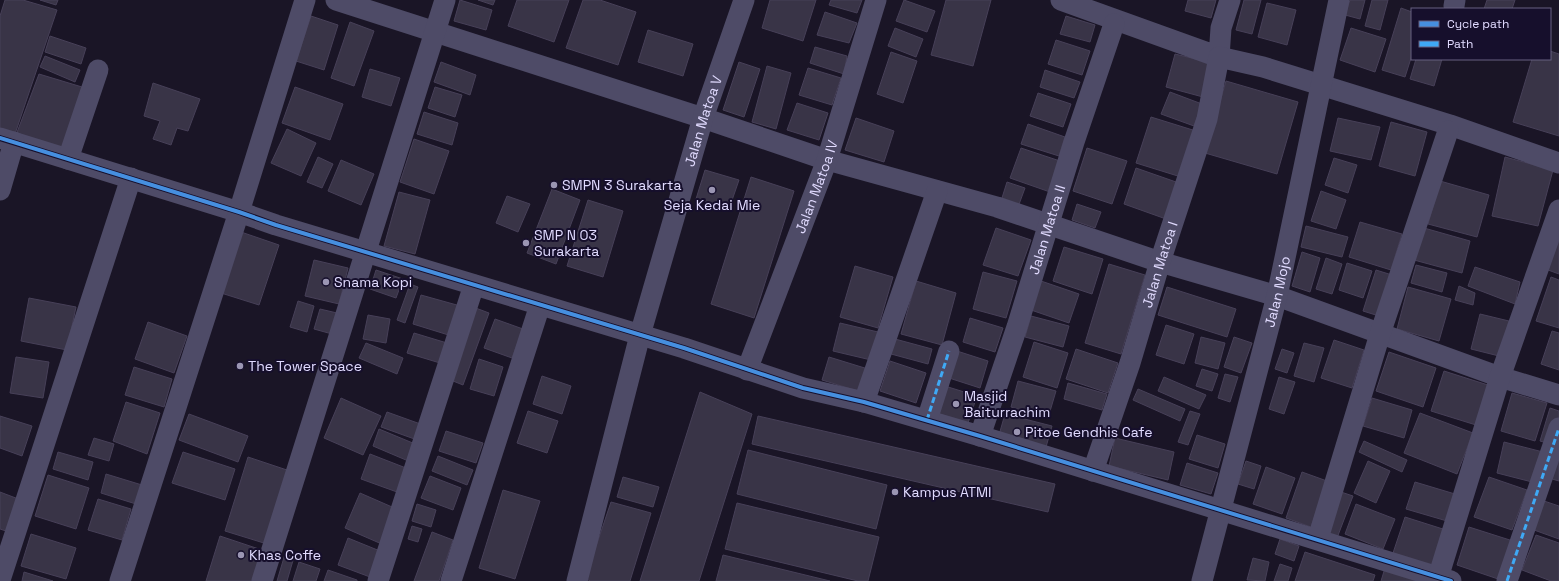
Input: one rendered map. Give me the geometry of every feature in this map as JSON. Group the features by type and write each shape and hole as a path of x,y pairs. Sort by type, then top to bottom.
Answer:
{"street":[{"path":"120,581 239,212 305,0"},
{"path":"336,0 703,118 828,160 997,207 1160,262 1277,296 1500,377 1559,394"},
{"path":"262,581 444,0"},
{"name":"Jalan Matoa V","path":"577,581 640,335 703,118 744,0"},
{"name":"Jalan Matoa IV","path":"747,370 828,160 876,0"},
{"path":"1061,0 1096,6 1220,57 1263,67 1450,125 1559,163"},
{"name":"Jalan Matoa I","path":"1093,471 1130,363 1160,262 1207,119 1220,57 1221,28 1230,0"},
{"name":"Jalan Mojo","path":"1202,581 1277,296 1339,0"},
{"name":"Jalan Matoa II","path":"980,436 1050,225 1074,142 1114,24"},
{"path":"68,159 98,70"},
{"path":"1320,532 1380,334 1448,131"},
{"path":"0,190 7,140 239,212 276,225 640,335 803,388 864,402 927,420 1442,580 1500,377 1559,210"},
{"path":"0,580 131,178"},
{"path":"864,402 937,191"},
{"path":"378,581 474,285"},
{"path":"451,581 540,305"},
{"path":"927,420 948,351"},
{"path":"1507,581 1559,428"}],"building":[{"path":"5,0 23,0 57,10 14,137 0,132 0,16"},
{"path":"40,0 58,0 56,5"},
{"path":"460,0 492,10 486,30 454,21"},
{"path":"478,0 495,0 493,5"},
{"path":"517,0 569,0 554,42 508,26"},
{"path":"583,0 600,0 636,12 618,65 566,48"},
{"path":"770,0 816,0 803,41 762,28"},
{"path":"831,0 862,0 857,13 829,5"},
{"path":"904,0 935,11 927,32 896,21"},
{"path":"946,0 991,0 973,66 931,55"},
{"path":"1188,0 1216,0 1211,18 1185,11"},
{"path":"1244,0 1261,0 1252,34 1236,30"},
{"path":"1350,0 1365,0 1360,19 1345,15"},
{"path":"1372,0 1388,0 1380,30 1365,26"},
{"path":"1487,0 1515,0 1512,8 1484,8"},
{"path":"1267,3 1296,10 1287,45 1258,37"},
{"path":"1401,8 1411,12 1411,58 1405,77 1382,70"},
{"path":"825,12 857,23 849,43 817,35"},
{"path":"311,16 338,25 324,70 296,61"},
{"path":"1066,16 1095,25 1090,42 1060,34"},
{"path":"350,22 374,31 354,86 331,78"},
{"path":"895,28 923,39 916,57 888,46"},
{"path":"1351,28 1386,39 1375,72 1340,60"},
{"path":"648,30 693,44 683,76 638,62"},
{"path":"50,36 86,48 81,64 45,52"},
{"path":"1056,40 1090,51 1082,75 1048,64"},
{"path":"815,47 847,56 844,74 810,63"},
{"path":"1551,51 1559,54 1559,136 1513,122 1532,60 1551,60"},
{"path":"891,52 917,61 903,103 877,94"},
{"path":"1175,54 1212,63 1203,97 1166,87"},
{"path":"45,56 80,70 75,82 40,67"},
{"path":"1416,60 1442,60 1434,86 1410,79"},
{"path":"441,62 476,75 470,95 434,82"},
{"path":"739,62 760,69 744,117 723,110"},
{"path":"767,66 791,73 776,129 752,122"},
{"path":"808,68 841,78 832,105 799,95"},
{"path":"370,69 400,78 391,106 362,97"},
{"path":"1045,70 1080,82 1074,98 1040,87"},
{"path":"39,74 82,87 64,151 16,135"},
{"path":"1226,81 1298,102 1277,174 1205,153"},
{"path":"153,83 200,99 188,131 177,128 171,145 153,139 160,121 144,116"},
{"path":"295,87 343,104 330,140 282,123"},
{"path":"435,87 462,95 455,117 428,108"},
{"path":"1170,92 1202,104 1194,126 1161,114"},
{"path":"1038,93 1071,104 1063,127 1030,116"},
{"path":"797,103 828,113 819,140 787,130"},
{"path":"424,112 458,123 452,145 417,134"},
{"path":"1151,117 1196,131 1181,177 1136,163"},
{"path":"856,118 894,131 884,162 845,150"},
{"path":"1338,118 1380,127 1371,160 1330,151"},
{"path":"1391,122 1427,132 1415,176 1379,166"},
{"path":"1028,124 1065,137 1059,156 1021,144"},
{"path":"287,129 316,143 301,176 271,163"},
{"path":"414,139 449,151 434,194 400,182"},
{"path":"1021,148 1060,161 1050,192 1010,178"},
{"path":"1087,148 1127,161 1112,204 1073,191"},
{"path":"318,157 333,164 322,188 307,182"},
{"path":"1505,157 1553,170 1538,226 1492,216"},
{"path":"1334,158 1357,165 1348,193 1325,185"},
{"path":"341,160 374,174 361,205 328,191"},
{"path":"1136,168 1179,183 1166,219 1124,204"},
{"path":"705,170 739,180 729,209 696,199"},
{"path":"751,177 794,191 754,318 711,304"},
{"path":"1440,181 1489,195 1477,237 1428,224"},
{"path":"1007,182 1025,188 1018,207 1001,201"},
{"path":"552,189 580,200 556,264 527,253"},
{"path":"1321,191 1346,200 1336,229 1311,221"},
{"path":"399,192 430,200 415,254 384,246"},
{"path":"507,196 530,204 518,232 496,223"},
{"path":"588,200 623,211 603,277 567,266"},
{"path":"1077,204 1101,212 1095,228 1072,220"},
{"path":"1360,222 1402,234 1391,270 1349,257"},
{"path":"1306,226 1348,237 1342,257 1301,247"},
{"path":"996,228 1031,240 1018,276 983,265"},
{"path":"1424,228 1470,241 1462,273 1414,260"},
{"path":"241,232 279,245 259,305 221,293"},
{"path":"1559,237 1559,274 1548,270"},
{"path":"1064,247 1103,259 1092,294 1053,281"},
{"path":"1302,252 1320,258 1310,292 1292,286"},
{"path":"1326,258 1342,264 1332,294 1316,289"},
{"path":"314,260 348,268 339,304 305,296"},
{"path":"1347,263 1372,271 1363,298 1339,290"},
{"path":"1109,264 1145,275 1121,354 1085,343"},
{"path":"1416,265 1447,273 1442,292 1411,283"},
{"path":"855,266 893,277 878,328 840,317"},
{"path":"1475,267 1520,282 1515,304 1468,286"},
{"path":"376,270 403,279 396,298 370,289"},
{"path":"1376,270 1392,275 1379,316 1363,311"},
{"path":"983,272 1017,281 1006,318 973,309"},
{"path":"1551,277 1559,280 1559,328 1536,321"},
{"path":"916,281 956,293 942,345 901,334"},
{"path":"1041,281 1079,294 1069,323 1031,310"},
{"path":"410,284 418,287 405,323 397,320"},
{"path":"1459,286 1475,293 1473,305 1455,300"},
{"path":"1167,287 1236,309 1227,337 1158,315"},
{"path":"1408,287 1451,299 1439,341 1397,329"},
{"path":"421,295 464,307 455,337 413,324"},
{"path":"29,298 76,307 67,350 21,341"},
{"path":"298,301 314,306 307,332 290,327"},
{"path":"473,307 489,313 463,385 448,379"},
{"path":"320,309 337,313 332,334 314,329"},
{"path":"1480,314 1509,321 1499,356 1471,349"},
{"path":"368,315 390,319 386,343 363,339"},
{"path":"1031,316 1069,326 1063,347 1025,337"},
{"path":"970,318 1003,328 995,352 963,342"},
{"path":"495,319 523,329 512,358 484,348"},
{"path":"148,322 187,336 174,373 135,359"},
{"path":"840,323 878,332 871,360 833,351"},
{"path":"1166,325 1194,334 1184,364 1156,355"},
{"path":"1552,331 1559,333 1559,370 1541,364"},
{"path":"414,333 447,343 440,363 407,353"},
{"path":"1201,337 1225,343 1218,369 1195,363"},
{"path":"1234,337 1252,343 1241,373 1224,367"},
{"path":"895,339 932,349 928,364 891,354"},
{"path":"1334,340 1364,350 1352,388 1321,378"},
{"path":"1034,342 1068,353 1057,388 1023,377"},
{"path":"366,343 403,358 397,374 359,358"},
{"path":"1304,343 1324,348 1314,382 1294,376"},
{"path":"1076,349 1118,363 1108,393 1066,379"},
{"path":"1282,349 1294,353 1287,373 1275,369"},
{"path":"957,351 988,361 980,388 949,378"},
{"path":"1389,352 1436,368 1423,407 1376,391"},
{"path":"16,357 49,362 43,398 10,393"},
{"path":"829,357 868,369 861,392 822,380"},
{"path":"479,359 503,367 494,396 470,389"},
{"path":"890,361 926,373 916,403 880,391"},
{"path":"134,367 172,379 164,407 125,395"},
{"path":"1202,369 1218,374 1212,391 1196,386"},
{"path":"1444,371 1488,385 1476,425 1431,411"},
{"path":"1225,374 1238,377 1230,402 1218,398"},
{"path":"542,376 571,386 562,414 533,404"},
{"path":"1164,377 1206,395 1199,409 1158,391"},
{"path":"1279,377 1295,382 1284,414 1269,409"},
{"path":"1018,381 1056,391 1048,418 1011,407"},
{"path":"1068,383 1107,394 1102,410 1064,399"},
{"name":"Masjid Baiturrachim","path":"945,386 977,396 968,423 936,413"},
{"path":"1138,389 1185,409 1180,421 1133,400"},
{"path":"700,392 752,414 699,581 640,581"},
{"path":"1512,393 1547,403 1535,441 1501,431"},
{"path":"341,398 381,416 363,455 324,438"},
{"path":"1372,398 1412,410 1404,438 1363,426"},
{"path":"126,402 160,413 147,454 113,441"},
{"path":"1550,408 1559,411 1559,417 1550,444 1540,441"},
{"path":"528,411 558,421 547,453 517,443"},
{"path":"1190,411 1200,414 1188,445 1178,442"},
{"path":"387,412 426,426 420,441 381,427"},
{"path":"1420,413 1473,433 1457,474 1404,453"},
{"path":"189,414 248,436 238,462 179,440"},
{"path":"1005,414 1052,426 1046,447 999,435"},
{"path":"0,416 32,426 22,456 0,448"},
{"path":"758,416 1055,484 1048,512 752,444"},
{"path":"379,429 420,446 413,463 373,446"},
{"path":"446,431 483,443 476,463 439,451"},
{"path":"1197,435 1225,444 1218,468 1189,459"},
{"path":"94,438 114,444 109,461 88,455"},
{"path":"1115,438 1174,452 1168,480 1109,466"},
{"path":"1364,441 1407,460 1402,472 1359,452"},
{"path":"1504,442 1543,452 1536,483 1497,473"},
{"path":"748,450 887,485 876,529 737,494"},
{"path":"58,452 93,462 88,480 53,469"},
{"path":"183,452 235,469 225,500 172,483"},
{"path":"370,454 406,468 397,492 361,479"},
{"path":"1559,455 1559,481 1552,479"},
{"path":"438,456 473,470 467,485 432,471"},
{"path":"248,457 290,471 267,544 225,531"},
{"path":"1246,461 1261,466 1254,489 1238,484"},
{"path":"1368,461 1390,471 1376,503 1354,493"},
{"path":"1187,463 1218,473 1211,494 1180,485"},
{"path":"1266,467 1295,478 1282,514 1253,504"},
{"path":"1302,472 1327,481 1311,527 1286,518"},
{"path":"106,474 142,485 136,504 101,493"},
{"path":"48,475 89,488 76,529 35,516"},
{"path":"430,476 461,488 453,510 421,498"},
{"path":"623,477 659,487 653,507 617,497"},
{"path":"1489,477 1527,490 1512,530 1474,517"},
{"path":"1415,482 1455,494 1447,521 1406,509"},
{"path":"503,490 540,501 515,579 479,568"},
{"path":"0,492 21,500 9,532 0,529"},
{"path":"1341,492 1353,496 1337,538 1325,533"},
{"path":"360,493 399,510 384,545 345,528"},
{"path":"98,499 131,509 122,540 88,530"},
{"path":"1544,501 1559,506 1559,539 1534,530"},
{"path":"611,502 651,513 630,581 591,581 585,579"},
{"path":"737,503 879,537 868,581 858,581 725,549"},
{"path":"417,504 436,510 431,527 412,521"},
{"path":"1356,504 1395,519 1383,549 1345,534"},
{"path":"1405,517 1446,530 1433,567 1393,553"},
{"path":"412,526 422,529 418,542 408,539"},
{"path":"1469,527 1513,541 1501,580 1457,565"},
{"path":"432,532 453,540 439,581 414,581"},
{"path":"31,534 76,548 66,579 21,566"},
{"path":"1536,535 1559,543 1559,581 1551,581 1522,570"},
{"path":"220,536 265,551 256,581 206,581"},
{"path":"348,538 380,551 370,577 338,565"},
{"path":"1280,539 1299,546 1294,561 1275,554"},
{"path":"1305,552 1375,575 1373,581 1295,581"},
{"path":"285,554 294,557 287,581 277,581"},
{"path":"723,555 830,581 716,581"},
{"path":"1253,558 1269,562 1265,581 1247,580"},
{"path":"299,562 320,569 316,581 293,581"},
{"path":"1280,564 1292,568 1288,581 1274,581"},
{"path":"1385,568 1422,581 1381,581"},
{"path":"328,570 357,580 357,581 324,581"},
{"path":"24,572 53,581 22,581"}],"marked path":[{"path":"927,420 949,351"},
{"path":"1507,581 1559,428"}],"cycle path":[{"path":"0,138 239,212 276,225 684,348 803,388 864,402 980,436 1451,581"}],"place":[{"name":"SMPN 3 Surakarta","path":"554,185"},
{"name":"Seja Kedai Mie","path":"712,190"},
{"name":"SMP N 03 Surakarta","path":"526,243"},
{"name":"Snama Kopi","path":"326,282"},
{"name":"The Tower Space","path":"240,366"},
{"name":"Masjid Baiturrachim","path":"956,404"},
{"name":"Pitoe Gendhis Cafe","path":"1017,432"},
{"name":"Kampus ATMI","path":"895,492"},
{"name":"Khas Coffe","path":"241,555"}]}
